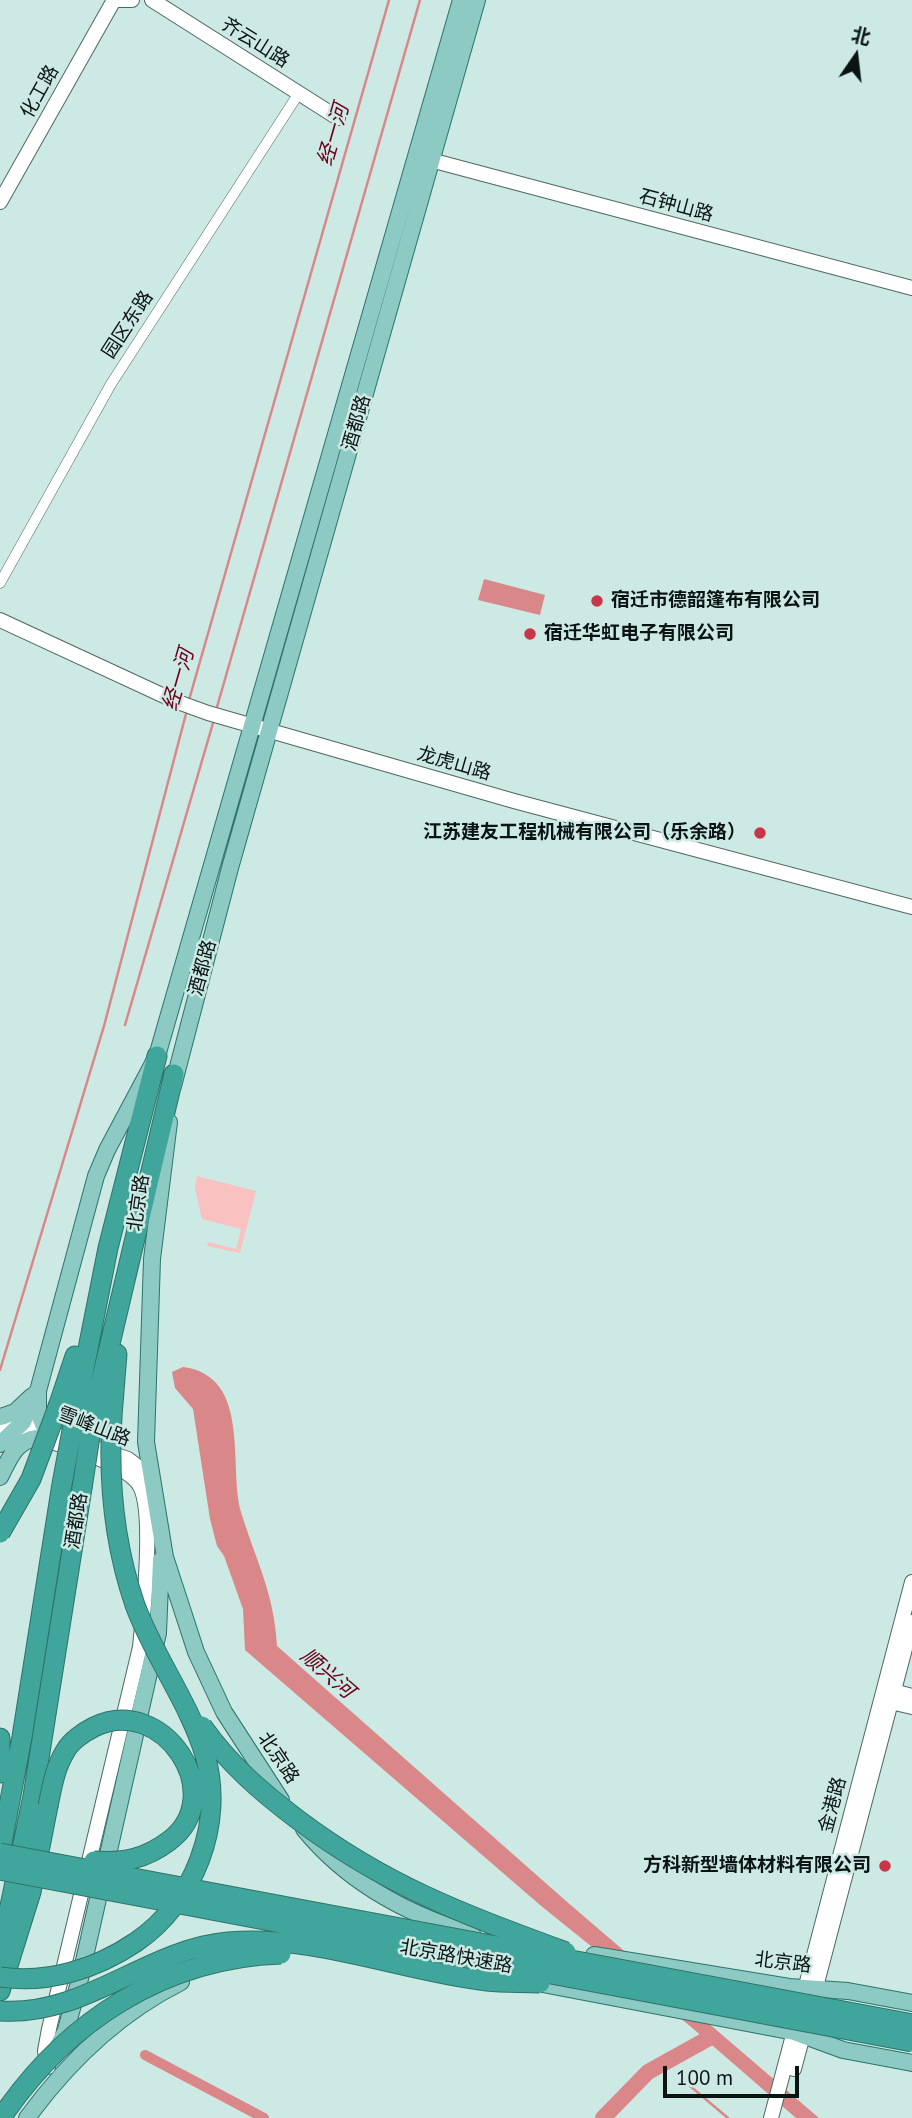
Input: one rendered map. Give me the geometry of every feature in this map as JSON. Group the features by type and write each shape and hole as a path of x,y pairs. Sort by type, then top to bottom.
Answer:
{"highway":[{"name":"酒都路","path":"0,1954 33,1796 82,1488 85,1410 108,1248 157,1056"},
{"name":"酒都路","path":"0,1853 22,1737 62,1484 126,1268 174,1074"},
{"path":"0,1533 31,1479 85,1410"},
{"path":"0,1977 54,1977 119,1954 144,1937 182,1897 205,1846 210,1791 205,1755 136,1606 119,1543 111,1476 85,1410"},
{"path":"177,1690 223,1756 249,1783 339,1851 403,1888 462,1914 575,1955 671,1980"},
{"path":"0,1991 31,1892 48,1806 58,1766 67,1747 101,1724 130,1722 158,1729 184,1758 191,1777 193,1794 184,1825 153,1853 132,1861 115,1862 30,1858"},
{"path":"0,1738 0,1773"},
{"name":"北京路快速路","path":"0,1853 912,2024"},
{"name":"北京路快速路","path":"0,1870 912,2042"},
{"path":"0,2011 27,2011 64,2004 202,1946 228,1942 285,1943 486,1980 607,1985"},
{"path":"1,2118 35,2071 72,2035 104,2011 150,1984 198,1966 257,1955 322,1952 354,1955"}],"main road":[{"name":"酒都路","path":"174,1074 262,729 423,159 461,0"},
{"name":"酒都路","path":"423,159 477,0"},
{"name":"酒都路","path":"157,1056 262,729"},
{"path":"0,1477 15,1448 24,1440 41,1433 36,1402 41,1375 65,1299 96,1176 157,1056"},
{"name":"北京路","path":"174,1074 163,1187 152,1259 146,1442 157,1496 164,1556 196,1652 224,1712 267,1782 321,1849 379,1895 448,1927 484,1937 810,1989 848,1991 912,2003"},
{"path":"0,1416 28,1403 41,1375"},
{"path":"0,1444 41,1375"},
{"path":"25,2118 55,2070 79,1983 158,1633 161,1528"},
{"path":"55,2070 157,1993 222,1963 249,1955 285,1950 339,1950 404,1959 798,2034 843,2050 912,2063"}],"street":[{"name":"化工路","path":"0,202 114,0 132,0"},
{"name":"齐云山路","path":"152,0 338,118"},
{"name":"园区东路","path":"0,583 110,384 299,93"},
{"name":"石钟山路","path":"423,159 912,288"},
{"name":"龙虎山路","path":"0,620 175,701 208,713 514,801 912,906"},
{"name":"雪峰山路","path":"0,1416 12,1427 113,1452 141,1469 157,1496"},
{"path":"41,1433 102,1460 136,1480 144,1497 146,1584 140,1647 49,2029 45,2051 55,2070"},
{"path":"125,1472 141,1469 146,1442"},
{"name":"金港路","path":"771,2118 810,1989 887,1695 912,1583"},
{"name":"金港路","path":"887,1695 912,1622"},
{"path":"887,1695 912,1696"},
{"path":"887,1695 912,1707"},
{"name":"金港路","path":"782,2118 798,2034"}],"shaded area":[{"path":"484,579 545,595 540,615 478,600"},
{"path":"197,1176 256,1191 240,1253 207,1246 208,1242 236,1249 241,1229 202,1219 195,1188"},
{"path":"183,1367 205,1374 219,1387 228,1405 233,1426 241,1512 268,1593 277,1646 566,1901 819,2118 796,2118 690,2026 540,1905 245,1650 243,1609 224,1556 217,1546 210,1519 193,1409 175,1388 172,1372"}],"waterway":[{"name":"经一河","path":"189,700 389,0"},
{"name":"经一河","path":"217,707 420,0"},
{"name":"经一河","path":"0,1370 104,1026 187,710"},
{"name":"经一河","path":"125,1025 213,723"},
{"path":"603,2118 648,2072 711,2037"},
{"path":"145,2055 264,2118"},
{"path":"690,2086 728,2118"}],"place":[{"name":"宿迁市德韶篷布有限公司","path":"597,601"},
{"name":"宿迁华虹电子有限公司","path":"530,634"},
{"name":"江苏建友工程机械有限公司（乐余路）","path":"760,833"},
{"name":"方科新型墙体材料有限公司","path":"885,1866"}],"water label":[{"name":"顺兴河","path":"327,1674"}]}
